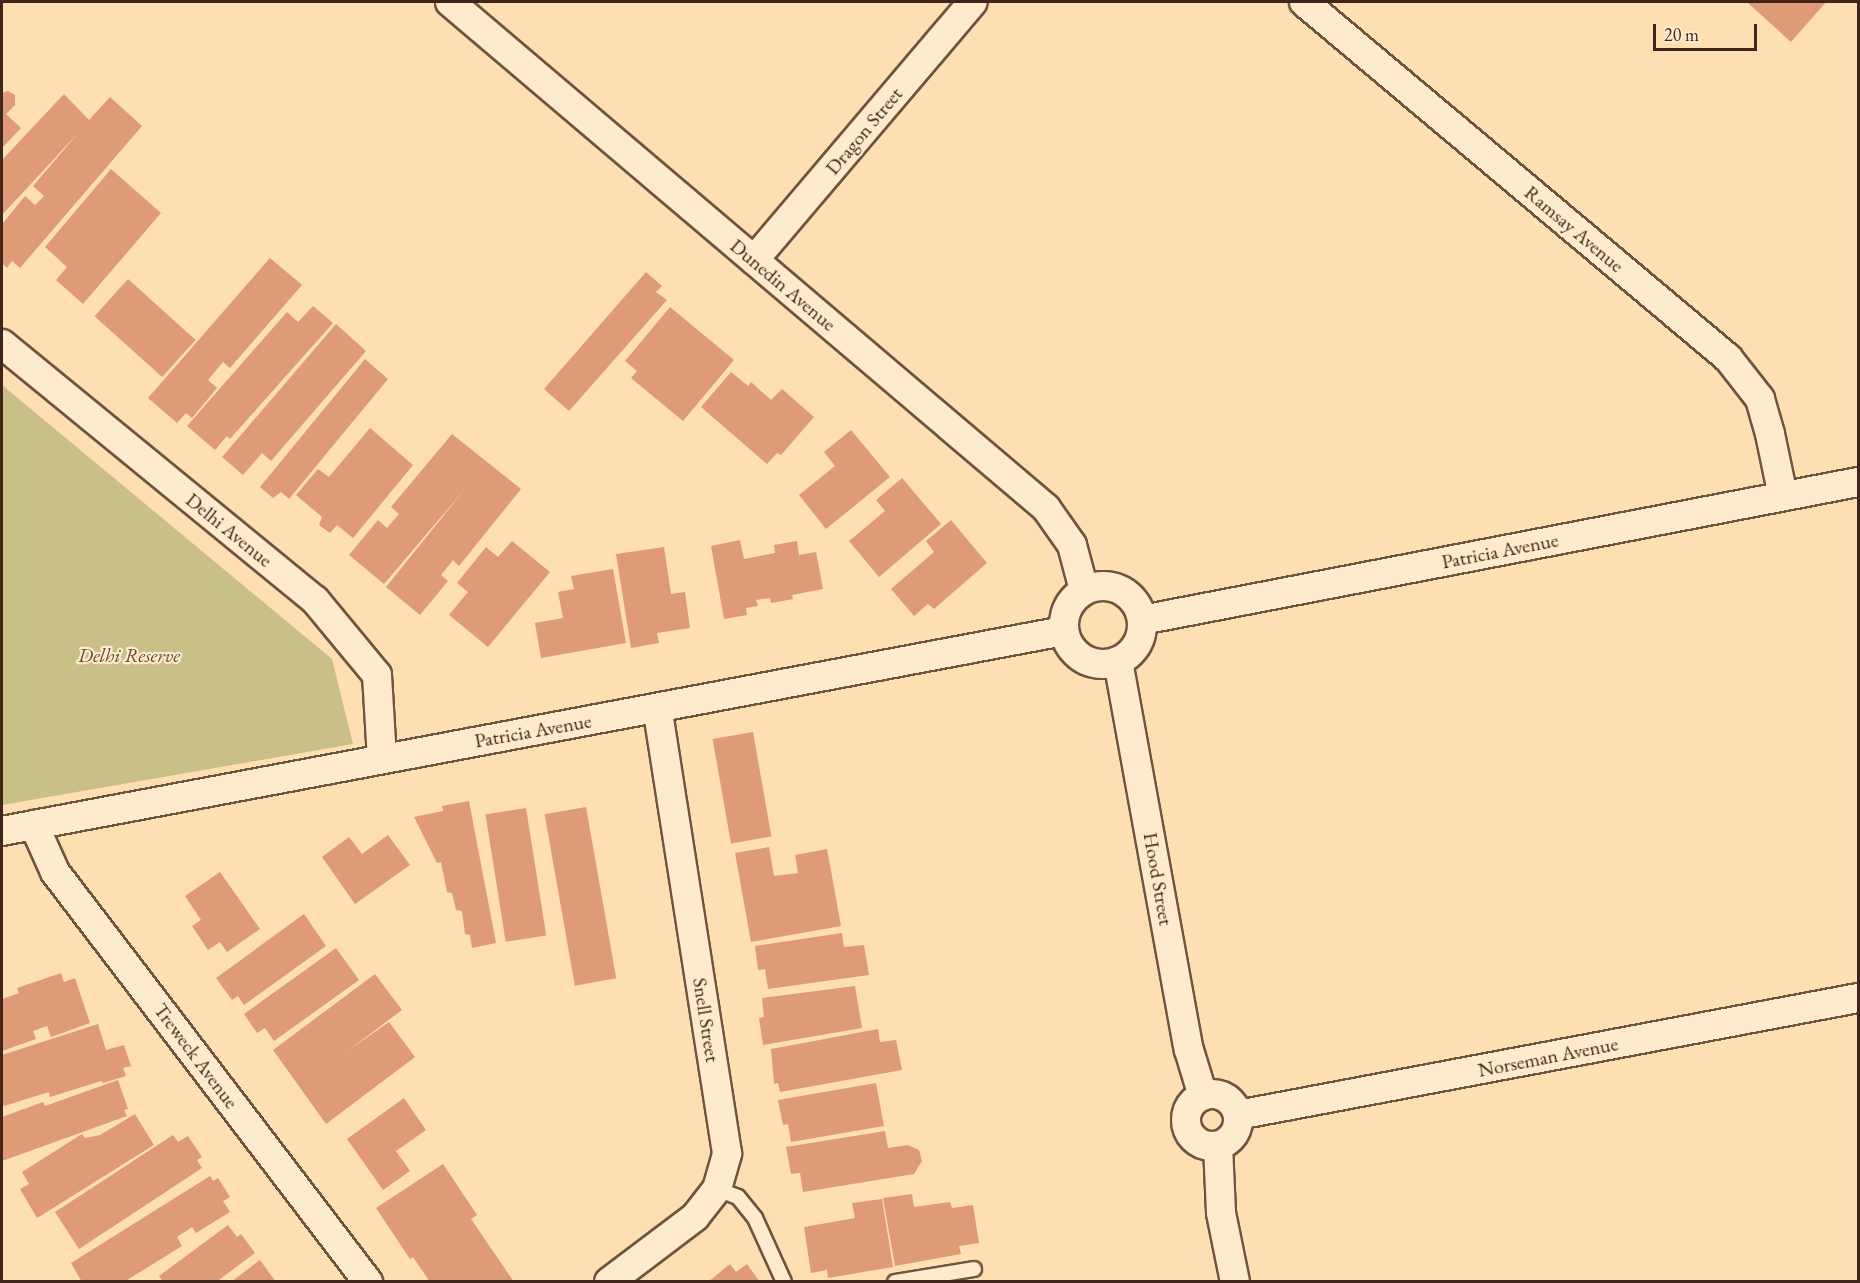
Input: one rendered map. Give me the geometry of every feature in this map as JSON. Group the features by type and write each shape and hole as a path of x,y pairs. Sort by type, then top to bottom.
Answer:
{"street":[{"name":"Dunedin Avenue","path":"450,2 1046,508 1072,545 1084,590"},
{"name":"Dragon Street","path":"754,260 973,2"},
{"name":"Ramsay Avenue","path":"1304,2 1728,358 1760,399 1783,496"},
{"name":"Delhi Avenue","path":"2,344 315,600 377,675 382,759"},
{"name":"Patricia Avenue","path":"1142,620 1858,482"},
{"path":"1099,585 1116,588 1133,600 1142,620 1141,636 1133,651 1118,661 1098,664 1081,658 1071,648 1064,631 1066,610 1073,599 1084,590 1099,585"},
{"name":"Patricia Avenue","path":"2,831 1064,631"},
{"name":"Hood Street","path":"1118,661 1189,1050 1203,1096"},
{"name":"Snell Street","path":"609,1281 695,1217 717,1189 727,1153 657,708"},
{"name":"Treweck Avenue","path":"34,825 55,872 368,1281"},
{"name":"Norseman Avenue","path":"1238,1115 1858,998"},
{"path":"1203,1096 1221,1096 1230,1101 1238,1115 1235,1133 1228,1141 1218,1146 1207,1146 1195,1141 1187,1128 1187,1112 1191,1104 1203,1096"},
{"path":"1218,1146 1221,1213 1235,1281"}],"lane":[{"path":"717,1189 738,1197 755,1218 784,1281"},
{"path":"895,1281 974,1269"}],"green space":[{"name":"Delhi Reserve","path":"2,385 332,659 353,744 2,805"}],"building":[{"path":"1747,2 1826,2 1791,42"},
{"path":"8,91 15,95 15,105 6,114 21,128 2,148 2,93"},
{"path":"64,94 89,120 110,97 142,126 20,268 12,261 7,268 2,263 2,224 25,196 35,205 44,196 33,186 79,132 2,215 2,160"},
{"path":"111,169 161,213 83,304 56,280 67,267 45,247"},
{"path":"270,258 302,285 230,368 223,362 208,380 217,388 192,418 186,413 177,423 148,398"},
{"path":"646,272 662,286 656,292 667,300 569,411 544,389"},
{"path":"128,279 196,340 162,377 95,316"},
{"path":"313,306 333,323 230,439 227,436 215,450 187,426 287,312 298,322"},
{"path":"670,307 734,360 683,421 631,378 637,371 625,361"},
{"path":"336,324 366,351 271,461 262,453 243,475 222,457"},
{"path":"365,359 388,379 289,499 281,492 273,498 260,487"},
{"path":"731,372 748,386 751,382 771,400 782,389 814,417 781,455 777,453 767,464 701,407"},
{"path":"370,428 413,465 353,538 337,525 330,533 319,525 322,517 296,495 318,469 329,477"},
{"path":"851,430 890,477 826,529 799,495 835,466 824,452"},
{"path":"452,434 521,489 459,566 453,560 441,575 448,581 420,615 386,587 465,489 384,584 349,555 378,520 387,528 399,514 391,507"},
{"path":"902,478 941,524 879,577 849,541 885,511 876,500"},
{"path":"951,520 987,563 934,609 928,604 914,616 891,589 934,552 926,541"},
{"path":"740,540 744,559 775,553 774,545 797,541 799,555 816,552 823,589 792,595 793,599 771,603 770,598 756,600 758,606 746,608 747,615 724,619 711,546"},
{"path":"512,541 550,572 488,647 449,615 468,592 457,583 486,547 498,557"},
{"path":"664,547 671,594 685,592 690,628 657,633 659,643 631,648 616,554"},
{"path":"613,569 626,643 541,658 535,623 563,618 558,592 574,589 571,576"},
{"path":"753,732 771,836 731,844 713,739"},
{"path":"469,801 496,943 472,948 470,935 465,934 462,911 456,910 452,893 447,892 441,862 437,863 414,817 443,811 442,806"},
{"path":"586,807 616,978 575,986 545,814"},
{"path":"526,808 546,935 506,942 486,814"},
{"path":"388,835 410,865 355,904 322,857 349,837 362,854"},
{"path":"769,847 774,876 798,873 795,855 827,849 841,926 751,942 735,853"},
{"path":"220,872 260,929 227,952 220,942 208,950 192,926 201,920 185,896"},
{"path":"304,914 326,946 244,1005 238,996 232,1000 216,978"},
{"path":"842,933 844,947 864,945 869,975 768,989 765,969 758,970 755,946"},
{"path":"336,948 359,980 274,1041 265,1028 257,1033 244,1014"},
{"path":"61,973 64,982 75,978 90,1023 51,1037 47,1026 33,1031 36,1039 2,1051 2,999 19,993 17,988"},
{"path":"375,974 402,1010 346,1052 389,1022 415,1057 326,1124 273,1050"},
{"path":"855,986 862,1028 763,1045 759,1018 764,1017 762,998"},
{"path":"98,1024 106,1050 124,1045 131,1066 123,1068 126,1076 103,1083 101,1081 50,1097 49,1092 4,1106 2,1103 2,1055"},
{"path":"878,1029 880,1042 896,1040 902,1070 780,1092 778,1083 774,1084 771,1049"},
{"path":"118,1080 128,1109 124,1110 127,1116 2,1161 2,1117 43,1102 45,1106"},
{"path":"876,1083 884,1126 791,1142 788,1124 783,1125 778,1100"},
{"path":"404,1098 426,1130 396,1151 410,1171 383,1190 347,1139"},
{"path":"135,1114 154,1145 37,1218 20,1189 29,1184 22,1172 82,1134 85,1138 100,1135"},
{"path":"885,1131 888,1148 908,1145 919,1150 922,1161 914,1174 803,1192 800,1173 791,1174 786,1147"},
{"path":"173,1135 178,1142 188,1136 202,1157 197,1160 202,1168 79,1249 55,1212"},
{"path":"443,1164 477,1215 471,1219 514,1282 430,1282 413,1257 410,1259 376,1208"},
{"path":"210,1176 213,1181 218,1178 230,1197 223,1201 230,1212 196,1233 192,1227 177,1237 182,1246 124,1282 82,1282 71,1263"},
{"path":"912,1194 914,1207 950,1202 952,1208 973,1205 979,1243 959,1246 961,1254 895,1266 883,1198"},
{"path":"882,1199 893,1267 828,1278 827,1270 811,1273 804,1227 855,1218 852,1203"},
{"path":"228,1225 237,1237 241,1234 255,1253 216,1282 163,1282 159,1276"},
{"path":"260,1260 276,1282 231,1282"},
{"path":"730,1264 736,1272 747,1264 760,1282 708,1282"}]}
